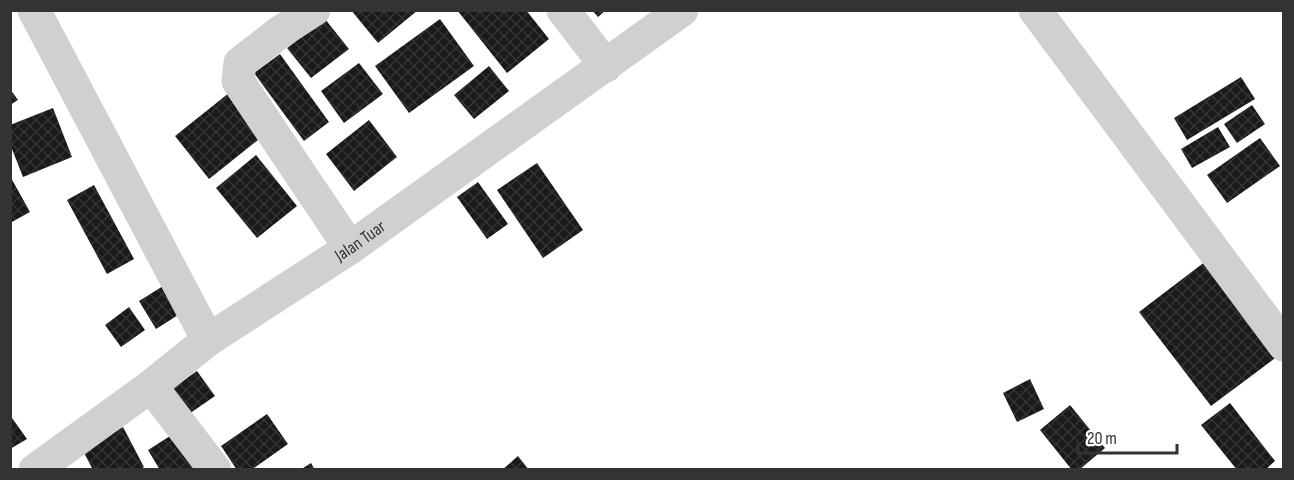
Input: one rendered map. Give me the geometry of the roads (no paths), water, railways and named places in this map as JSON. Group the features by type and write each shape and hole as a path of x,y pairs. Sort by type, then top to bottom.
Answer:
{"street":[{"path":"34,10 208,340"},
{"path":"314,10 280,32 240,63 238,81 350,248"},
{"path":"563,10 606,66"},
{"name":"Jalan Tuar","path":"35,470 70,459 151,386 208,340 350,248 682,10"},
{"path":"1035,10 1284,345"},
{"path":"151,386 215,470"}]}
